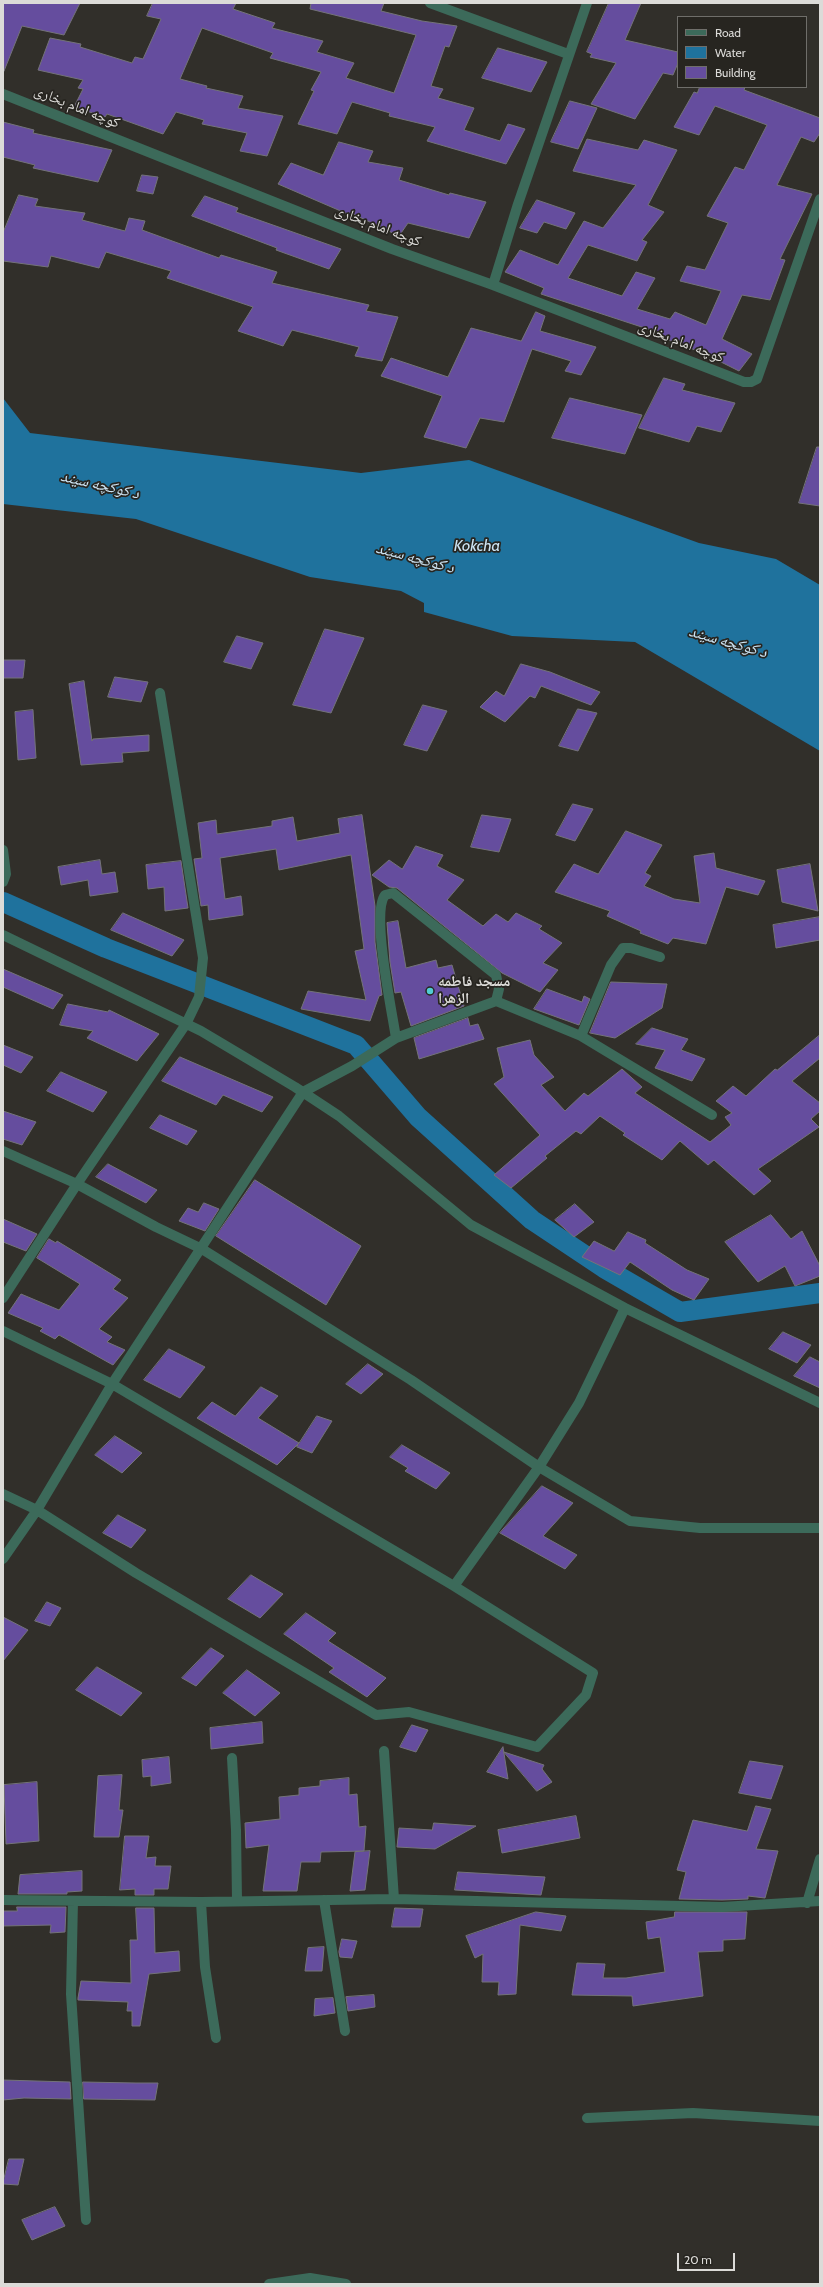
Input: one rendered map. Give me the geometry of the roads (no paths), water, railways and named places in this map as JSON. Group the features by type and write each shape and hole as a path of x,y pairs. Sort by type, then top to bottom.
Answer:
{"street":[{"path":"430,3 568,54"},
{"path":"493,285 568,54 587,3"},
{"name":"کوچه امام بخاری","path":"3,94 392,249 493,285 744,382 752,382 757,379 820,199"},
{"path":"3,1298 77,1184 186,1024 198,997 203,958 160,693"},
{"path":"3,850 5,878"},
{"path":"396,1038 380,933 380,900 385,895 393,893 496,975 499,989 496,1001"},
{"path":"3,935 201,1031 302,1092 339,1116 471,1225 625,1308 820,1403"},
{"path":"581,1036 611,965 622,948 631,948 660,957"},
{"path":"3,1559 37,1510 112,1384 202,1248 302,1092 352,1066 376,1049 396,1038 496,1001 581,1036 712,1115"},
{"path":"3,1151 77,1184 156,1228 202,1248 411,1380 539,1467 630,1521 700,1528 820,1528"},
{"path":"454,1586 539,1467 579,1403 625,1308"},
{"path":"3,1331 112,1384 454,1586 593,1673 586,1695 537,1747 409,1712 376,1715 136,1573 37,1510 3,1494"},
{"path":"384,1750 394,1899"},
{"path":"232,1758 236,1830 237,1901"},
{"path":"807,1903 820,1859"},
{"path":"3,1900 201,1902 394,1899 722,1906 820,1902"},
{"path":"324,1900 345,2031"},
{"path":"73,1901 71,1994 86,2220"},
{"path":"201,1902 205,1967 216,2038"},
{"path":"587,2118 693,2113 820,2121"},
{"path":"269,2284 310,2278 346,2284"}],"water":[{"name":"Kokcha","path":"3,398 30,433 361,473 469,460 699,543 776,559 820,585 820,751 635,642 512,636 424,612 424,603 401,591 310,577 136,519 3,504"}],"waterway":[{"path":"3,902 106,948 356,1045 418,1117 532,1220 604,1268 680,1312 820,1293"}],"place":[{"name":"مسجد فاطمه الزهرا","path":"430,991"}],"water label":[{"name":"د کوکچه سیند","path":"100,485"},
{"name":"د کوکچه سیند","path":"415,558"},
{"name":"د کوکچه سیند","path":"728,642"}]}
